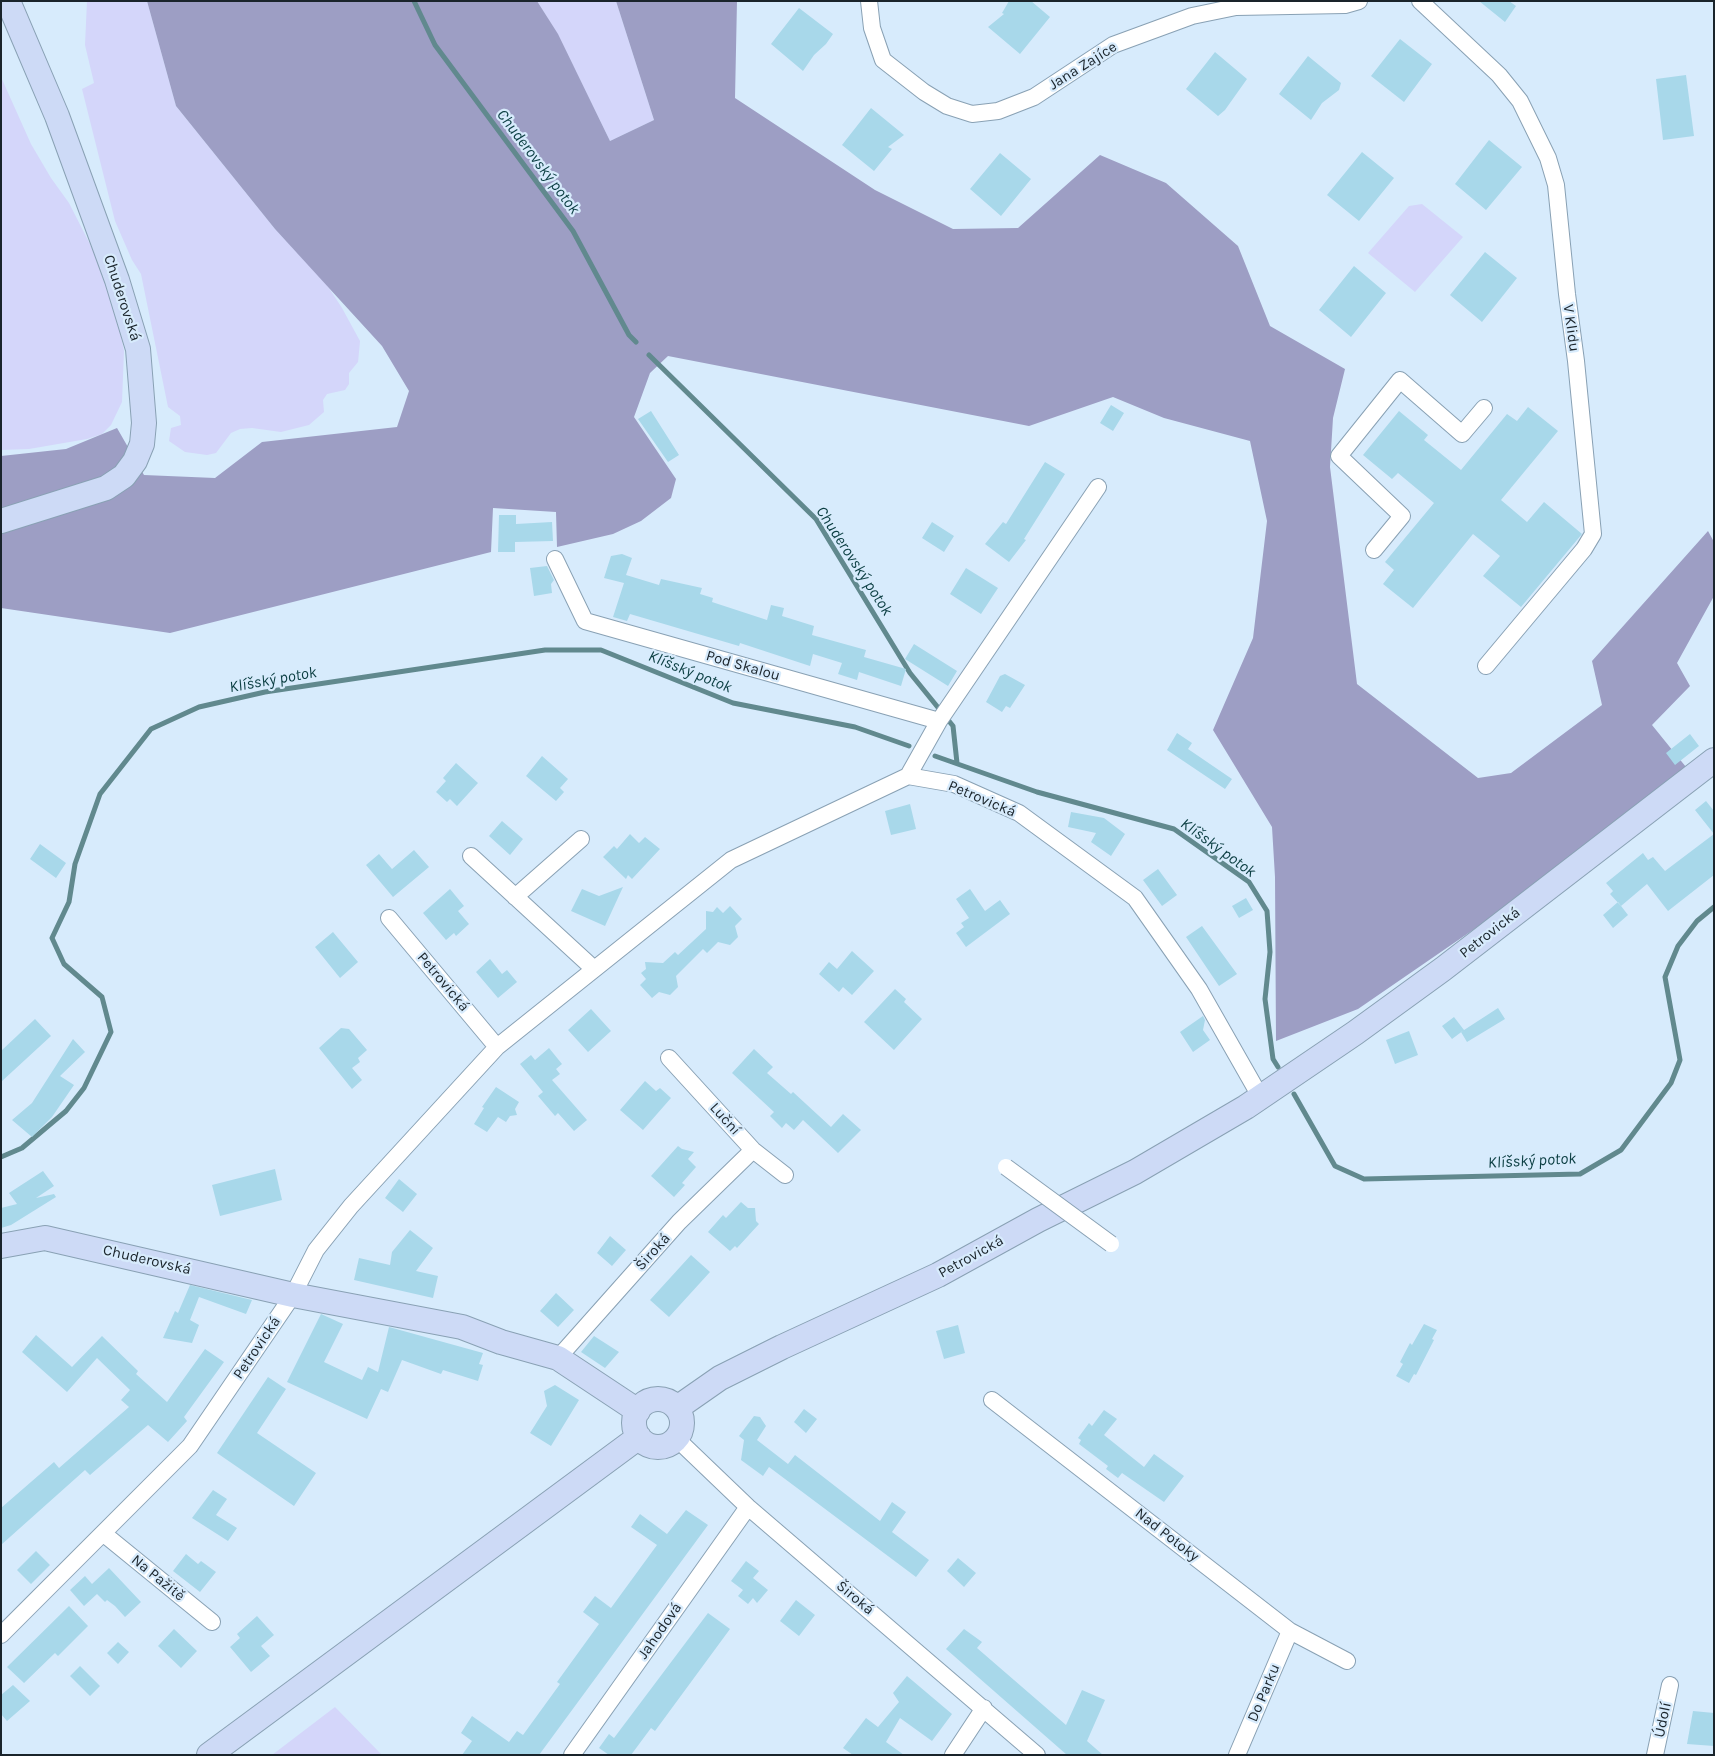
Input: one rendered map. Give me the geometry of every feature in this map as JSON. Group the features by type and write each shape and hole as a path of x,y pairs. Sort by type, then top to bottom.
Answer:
{"main road":[{"name":"Chuderovská","path":"1,521 106,488 124,476 135,461 142,444 144,423 138,349 117,280 57,116 8,1"},
{"name":"Petrovická","path":"677,1408 720,1378 782,1347 938,1275 1038,1220 1135,1172 1260,1098 1435,975 1714,760"},
{"name":"Chuderovská","path":"1,1246 45,1238 293,1295"},
{"path":"293,1295 462,1327 501,1342 558,1358 638,1411"},
{"path":"661,1399 677,1408 682,1423 676,1439 668,1445 657,1447 647,1444 639,1437 635,1429 638,1411 644,1404 661,1399"},
{"path":"209,1755 639,1437"}],"street":[{"name":"Jana Zajíce","path":"869,1 872,28 883,60 924,92 947,106 972,114 998,111 1034,97 1113,45 1192,16 1236,7 1345,5 1359,1"},
{"name":"V Klidu","path":"1420,1 1499,75 1520,101 1548,158 1556,185 1566,294 1577,371 1593,534 1584,549 1486,666"},
{"path":"1374,550 1402,516 1339,456 1400,380 1462,434 1484,408"},
{"path":"908,776 939,720 1098,486"},
{"name":"Pod Skalou","path":"555,559 585,621 939,720"},
{"name":"Petrovická","path":"1,1635 190,1446 293,1295 316,1250 351,1206 497,1047 731,860 908,776 954,784 1019,813 1135,898 1200,989 1260,1098"},
{"path":"515,897 581,839"},
{"path":"471,856 594,970"},
{"name":"Petrovická","path":"389,918 497,1047"},
{"name":"Luční","path":"669,1058 753,1150 785,1175"},
{"name":"Široká","path":"558,1358 679,1222 753,1150"},
{"path":"1006,1167 1111,1244"},
{"name":"Nad Potoky","path":"992,1400 1290,1631 1347,1661"},
{"name":"Široká","path":"676,1439 748,1507 1037,1755"},
{"name":"Jahodová","path":"572,1755 748,1507"},
{"name":"Na Pažitě","path":"104,1534 212,1622"},
{"name":"Do Parku","path":"1237,1755 1290,1631"},
{"name":"Údolí","path":"1656,1755 1670,1685"},
{"path":"953,1755 984,1708"}],"shaded area":[{"path":"87,1 147,1 176,106 275,229 327,285 360,341 358,362 349,373 349,384 345,390 327,394 323,400 324,412 309,425 281,432 252,428 240,429 231,433 216,453 207,455 185,452 169,441 171,428 181,425 180,416 168,407 141,274 132,260 115,221 82,89 94,83 85,45"},
{"path":"147,1 537,1 558,34 610,141 654,120 616,1 737,1 735,98 875,190 953,229 1018,228 1100,155 1166,183 1238,246 1270,326 1345,369 1333,418 1330,467 1357,684 1478,778 1511,773 1602,705 1592,661 1708,531 1714,542 1714,596 1677,663 1690,686 1652,725 1686,767 1547,879 1358,1009 1276,1041 1275,877 1272,827 1213,730 1253,638 1267,521 1250,441 1164,418 1113,397 1029,426 668,356 650,373 634,417 676,479 671,498 641,521 613,534 557,547 556,512 493,508 491,552 170,633 1,608 1,456 66,449 117,428 144,475 215,478 262,442 397,427 409,391 382,346 275,229 176,106"},
{"path":"537,1 616,1 654,120 610,141 558,35"},
{"path":"1,77 31,144 51,178 69,203 96,256 117,317 124,351 122,402 111,425 102,434 87,439 29,449 1,450"},
{"path":"1422,204 1463,237 1415,292 1368,253 1409,206"},
{"path":"335,1707 382,1755 272,1755"}],"building":[{"path":"1009,1 1031,1 1050,17 1020,54 988,27 1004,14 1002,13"},
{"path":"1479,1 1509,1 1516,6 1505,22"},
{"path":"799,8 833,34 826,44 814,55 803,71 771,44"},
{"path":"1400,39 1432,64 1404,102 1371,76"},
{"path":"1215,52 1247,79 1225,110 1218,116 1186,89"},
{"path":"1308,56 1341,83 1339,90 1322,103 1311,120 1279,94"},
{"path":"1686,75 1694,136 1663,140 1656,79"},
{"path":"871,108 904,135 888,147 892,149 874,171 842,145"},
{"path":"1489,140 1522,167 1486,210 1455,184"},
{"path":"1362,152 1394,178 1359,221 1327,195"},
{"path":"1000,153 1031,179 1001,216 970,189"},
{"path":"1485,252 1517,278 1482,322 1450,295"},
{"path":"1354,266 1386,293 1351,337 1319,310"},
{"path":"1111,405 1124,413 1113,431 1100,423"},
{"path":"1528,407 1558,431 1501,500 1527,522 1544,502 1582,534 1521,607 1483,576 1500,556 1473,534 1413,608 1383,584 1394,570 1385,562 1434,503 1398,473 1392,479 1363,455 1399,411 1428,435 1424,440 1461,470 1507,414 1517,421"},
{"path":"651,411 679,455 668,462 638,419"},
{"path":"1045,462 1065,474 1024,539 1026,540 1009,562 985,544 1003,522 1006,524"},
{"path":"499,515 516,515 516,524 552,522 553,541 515,542 515,552 498,552"},
{"path":"932,522 954,536 944,552 922,538"},
{"path":"622,554 632,558 626,575 659,585 661,579 702,588 700,594 713,598 712,602 767,620 771,605 784,608 782,616 814,626 812,635 866,650 864,657 906,669 901,686 859,672 857,680 838,674 842,663 813,654 810,666 740,643 739,646 630,614 627,621 613,617 624,583 604,578 611,556"},
{"path":"547,566 554,580 551,584 552,593 534,596 530,568"},
{"path":"966,568 998,588 981,614 950,594"},
{"path":"914,644 957,671 948,686 905,659"},
{"path":"1005,674 1025,685 1010,708 1006,706 1002,712 986,702 1000,676"},
{"path":"1177,733 1192,743 1188,749 1232,779 1225,789 1167,750"},
{"path":"1690,734 1699,746 1675,765 1666,753"},
{"path":"542,756 568,779 560,788 564,792 556,801 526,776"},
{"path":"456,763 478,783 457,806 450,799 447,802 436,792 446,781 443,778"},
{"path":"1706,801 1714,811 1714,834 1695,810"},
{"path":"910,804 916,829 891,835 885,811"},
{"path":"1071,812 1104,818 1125,834 1111,856 1091,842 1096,833 1068,827"},
{"path":"502,821 523,839 510,855 489,836"},
{"path":"630,834 639,843 645,837 660,849 632,879 628,875 626,879 603,857 614,846 617,849"},
{"path":"1714,834 1714,875 1668,911 1647,884 1621,906 1610,894 1613,891 1606,883 1643,853 1648,860 1653,857 1665,871"},
{"path":"40,844 66,863 56,878 30,859"},
{"path":"414,850 429,867 393,897 366,865 379,854 392,869"},
{"path":"1158,869 1177,895 1162,906 1143,880"},
{"path":"623,887 605,926 571,911 582,889 599,896"},
{"path":"450,889 464,906 458,911 469,924 456,936 454,933 446,940 423,913"},
{"path":"970,889 985,911 1000,900 1010,914 966,947 956,933 964,927 961,923 969,918 956,899"},
{"path":"1246,898 1253,910 1239,918 1232,906"},
{"path":"1618,902 1628,915 1613,928 1603,915"},
{"path":"730,906 742,919 735,926 738,937 730,945 718,942 707,953 703,949 676,976 678,987 670,995 659,992 652,998 640,985 646,979 641,973 646,969 645,962 663,963 675,952 678,955 706,929 706,911 713,912 717,907 723,913"},
{"path":"1202,926 1237,974 1219,986 1186,937"},
{"path":"333,932 358,962 340,978 315,947"},
{"path":"852,951 874,971 852,995 843,987 839,992 819,974 829,962 837,969"},
{"path":"490,959 502,974 507,970 517,982 498,998 476,972"},
{"path":"895,989 906,999 904,1002 922,1019 894,1050 864,1022"},
{"path":"1498,1008 1505,1019 1467,1042 1461,1032"},
{"path":"591,1009 611,1031 588,1052 568,1030"},
{"path":"1203,1016 1205,1020 1203,1030 1210,1040 1193,1052 1180,1032"},
{"path":"1454,1017 1464,1030 1452,1039 1442,1026"},
{"path":"35,1019 51,1036 1,1082 1,1051"},
{"path":"341,1028 349,1029 367,1050 358,1058 360,1062 352,1068 362,1080 352,1089 319,1048"},
{"path":"1409,1031 1418,1055 1395,1064 1386,1040"},
{"path":"73,1039 85,1052 60,1076 74,1085 52,1117 32,1137 12,1120 32,1103"},
{"path":"549,1048 562,1064 556,1069 560,1074 552,1080 587,1120 574,1131 558,1113 555,1116 538,1096 543,1092 520,1064 531,1055 535,1060"},
{"path":"754,1049 773,1067 767,1073 791,1094 793,1092 831,1127 843,1114 861,1130 838,1153 803,1120 794,1130 786,1123 782,1128 770,1116 774,1112 732,1073"},
{"path":"645,1081 656,1091 660,1088 671,1098 643,1130 620,1110"},
{"path":"496,1087 519,1102 515,1109 517,1115 510,1116 506,1122 498,1117 487,1132 474,1124 484,1108 482,1107"},
{"path":"678,1146 694,1152 688,1159 696,1167 682,1183 685,1185 674,1197 651,1176"},
{"path":"275,1169 282,1200 220,1216 212,1185"},
{"path":"43,1171 54,1186 36,1198 54,1194 56,1197 11,1225 1,1228 1,1208 17,1204 9,1193"},
{"path":"399,1179 417,1194 403,1212 385,1198"},
{"path":"741,1202 748,1208 755,1208 756,1221 759,1224 737,1248 735,1246 730,1251 708,1232 723,1215 726,1218"},
{"path":"410,1230 433,1248 416,1271 438,1276 433,1298 354,1280 359,1258 390,1265 392,1252"},
{"path":"610,1236 626,1250 612,1266 597,1253"},
{"path":"691,1255 710,1272 669,1317 650,1300"},
{"path":"190,1285 252,1300 246,1314 199,1297 190,1320 199,1325 192,1343 163,1338 175,1311 178,1313"},
{"path":"556,1293 574,1310 558,1327 540,1311"},
{"path":"321,1314 343,1324 324,1362 362,1380 368,1367 378,1372 389,1327 483,1353 479,1364 483,1365 478,1381 443,1370 441,1374 402,1360 388,1392 381,1389 367,1419 287,1382"},
{"path":"1424,1324 1437,1330 1432,1339 1434,1340 1416,1375 1414,1374 1409,1383 1396,1376 1403,1364 1400,1362 1410,1343 1412,1345"},
{"path":"958,1325 965,1353 944,1359 936,1331"},
{"path":"36,1335 72,1367 102,1336 138,1371 136,1374 167,1402 205,1349 224,1362 184,1417 187,1421 168,1442 148,1425 90,1475 85,1470 1,1545 1,1508 54,1462 59,1468 129,1407 121,1400 130,1390 97,1358 67,1392 22,1352"},
{"path":"594,1336 619,1352 605,1368 581,1352"},
{"path":"268,1377 286,1389 257,1433 316,1473 294,1506 217,1453"},
{"path":"555,1385 579,1400 551,1446 530,1433 547,1406 544,1391"},
{"path":"804,1409 817,1419 806,1433 794,1422"},
{"path":"1104,1410 1117,1419 1104,1435 1144,1467 1154,1454 1184,1476 1164,1502 1122,1473 1118,1478 1106,1469 1108,1466 1079,1444 1081,1440 1078,1438 1089,1423 1092,1426"},
{"path":"754,1416 760,1417 766,1426 757,1440 788,1464 795,1455 880,1521 892,1502 906,1512 892,1532 929,1560 916,1577 769,1467 763,1476 741,1460 744,1440 739,1436"},
{"path":"213,1490 227,1499 216,1515 237,1528 228,1541 192,1518"},
{"path":"686,1510 708,1525 539,1755 462,1755 472,1741 461,1733 472,1716 509,1742 517,1731 523,1735 560,1684 557,1682 599,1624 583,1612 595,1596 611,1608 657,1545 631,1527 640,1514 667,1534"},
{"path":"36,1551 50,1565 31,1584 17,1570"},
{"path":"186,1554 198,1564 201,1561 216,1572 200,1592 173,1571"},
{"path":"958,1558 976,1573 964,1587 947,1571"},
{"path":"746,1561 759,1571 753,1578 768,1590 757,1603 753,1598 748,1604 738,1596 743,1590 731,1581"},
{"path":"109,1568 141,1602 125,1617 115,1606 107,1600 105,1602 97,1594 84,1606 70,1590 85,1576 92,1584"},
{"path":"796,1600 815,1615 799,1636 780,1621"},
{"path":"69,1606 88,1626 58,1656 55,1653 24,1683 7,1667"},
{"path":"708,1613 730,1629 655,1731 651,1728 631,1755 609,1755 599,1748 609,1734 614,1738"},
{"path":"257,1616 274,1635 261,1646 270,1656 251,1672 230,1647 240,1638 237,1634"},
{"path":"174,1629 197,1651 181,1668 158,1646"},
{"path":"964,1629 982,1642 977,1648 1066,1725 1082,1690 1105,1700 1087,1741 1103,1755 1067,1755 946,1649"},
{"path":"118,1642 129,1652 118,1664 107,1653"},
{"path":"80,1666 100,1686 90,1696 70,1676"},
{"path":"907,1676 952,1714 932,1741 900,1718 886,1742 904,1755 853,1755 843,1748 866,1718 878,1727 899,1702 893,1693"},
{"path":"13,1685 30,1701 7,1721 1,1714 1,1695"},
{"path":"1693,1711 1714,1713 1714,1746 1687,1744"}],"waterway":[{"name":"Chuderovský potok","path":"414,1 435,45 573,231 629,335 636,342"},
{"name":"Chuderovský potok","path":"649,355 816,519 910,673 953,726 957,763"},
{"name":"Klíšský potok","path":"1,1157 22,1148 66,1111 84,1088 111,1032 102,997 64,964 52,938 69,902 75,864 100,794 151,729 199,707 265,692 545,650 601,650 733,703 855,727 909,746"},
{"name":"Klíšský potok","path":"935,756 1037,792 1174,829 1249,882 1267,911 1270,952 1265,999 1273,1059 1278,1067"},
{"name":"Klíšský potok","path":"1294,1094 1335,1166 1364,1179 1580,1174 1621,1150 1671,1083 1680,1060 1665,977 1678,946 1697,921 1714,907"}]}
